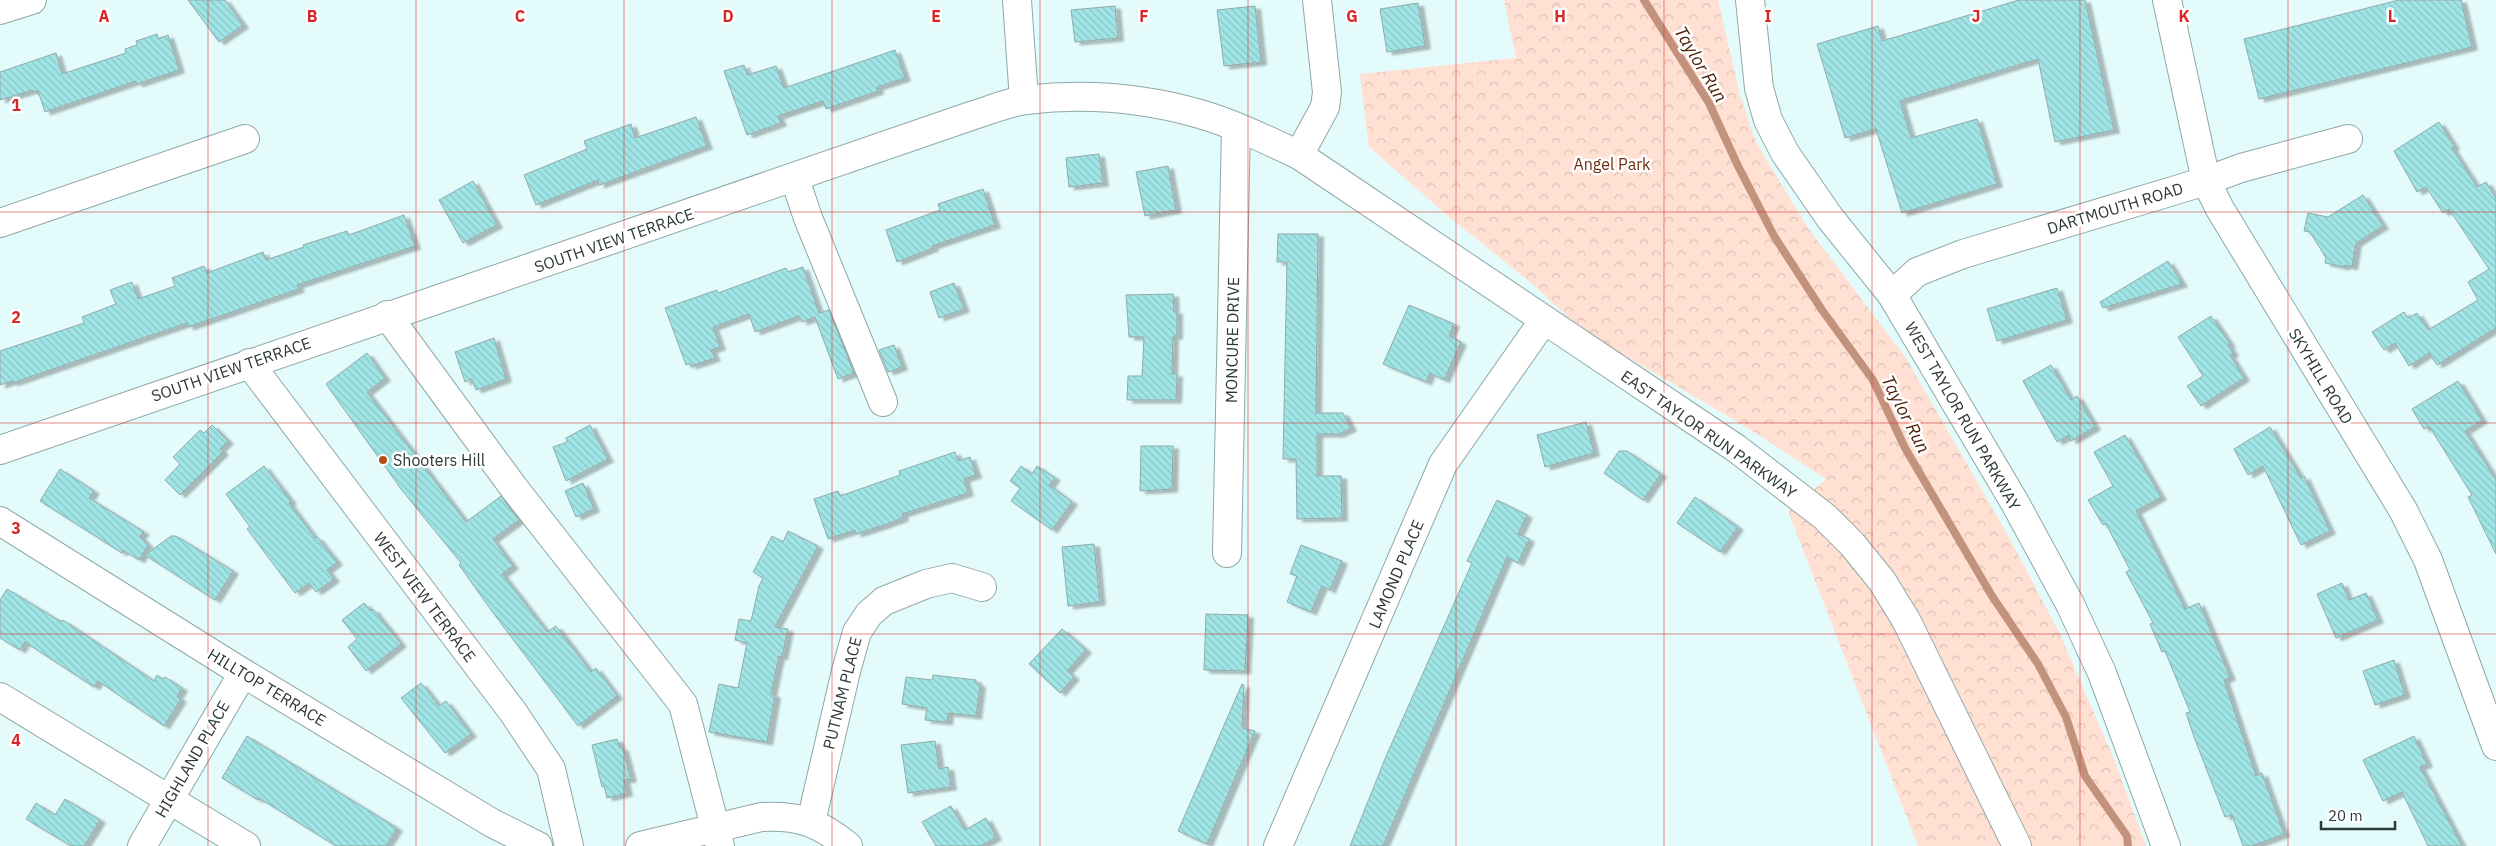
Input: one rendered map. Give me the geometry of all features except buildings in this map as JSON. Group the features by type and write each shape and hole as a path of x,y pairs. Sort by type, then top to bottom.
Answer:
{"street":[{"path":"0,10 32,0"},
{"path":"1018,0 1024,100"},
{"path":"1300,155 1325,108 1327,92 1317,0"},
{"name":"WEST TAYLOR RUN PARKWAY","path":"1750,0 1759,88 1768,120 1785,153 1830,218 1892,295 2015,503 2070,604 2102,673 2166,846"},
{"name":"SKYHILL ROAD","path":"2167,0 2206,181 2220,208 2403,510 2428,560 2496,746"},
{"name":"SOUTH VIEW TERRACE","path":"0,450 387,315 795,179 961,120 1024,100 1105,97 1156,104 1200,114 1236,127"},
{"name":"EAST TAYLOR RUN PARKWAY","path":"1236,127 1300,155 1737,450 1825,517 1852,544 1882,581 1906,620 2017,846"},
{"name":"MONCURE DRIVE","path":"1227,553 1236,127"},
{"path":"0,223 245,139"},
{"name":"DARTMOUTH ROAD","path":"1892,295 1917,272 1963,254 2206,181 2250,165 2348,139"},
{"path":"795,179 815,235 883,402"},
{"path":"387,315 514,488 683,704 718,837"},
{"name":"LAMOND PLACE","path":"1278,846 1443,464 1544,320"},
{"name":"WEST VIEW TERRACE","path":"248,363 513,712 551,769 569,846"},
{"name":"HILLTOP TERRACE","path":"0,521 243,673 492,823 538,846"},
{"name":"PUTNAM PLACE","path":"811,822 848,663 857,632 869,614 884,601 926,584 952,578 982,587"},
{"name":"HIGHLAND PLACE","path":"142,846 243,673"},
{"path":"0,697 246,846"},
{"path":"640,846 718,837 761,817 779,816 811,822 829,831 848,846"}],"green space":[{"name":"Angel Park","path":"1504,0 1718,0 1740,95 1756,142 1808,228 1906,358 2005,530 2059,632 2114,759 2146,846 1918,846 1788,511 1826,479 1754,432 1582,330 1530,282 1448,216 1369,147 1360,74 1516,58"}],"waterway":[{"name":"Taylor Run","path":"1644,0 1709,103 1738,166 1774,236 1822,310 1873,380 1905,448 1992,596 2038,664 2066,717 2085,776 2127,836 2128,846"}],"place":[{"name":"Shooters Hill","path":"383,460"}]}
